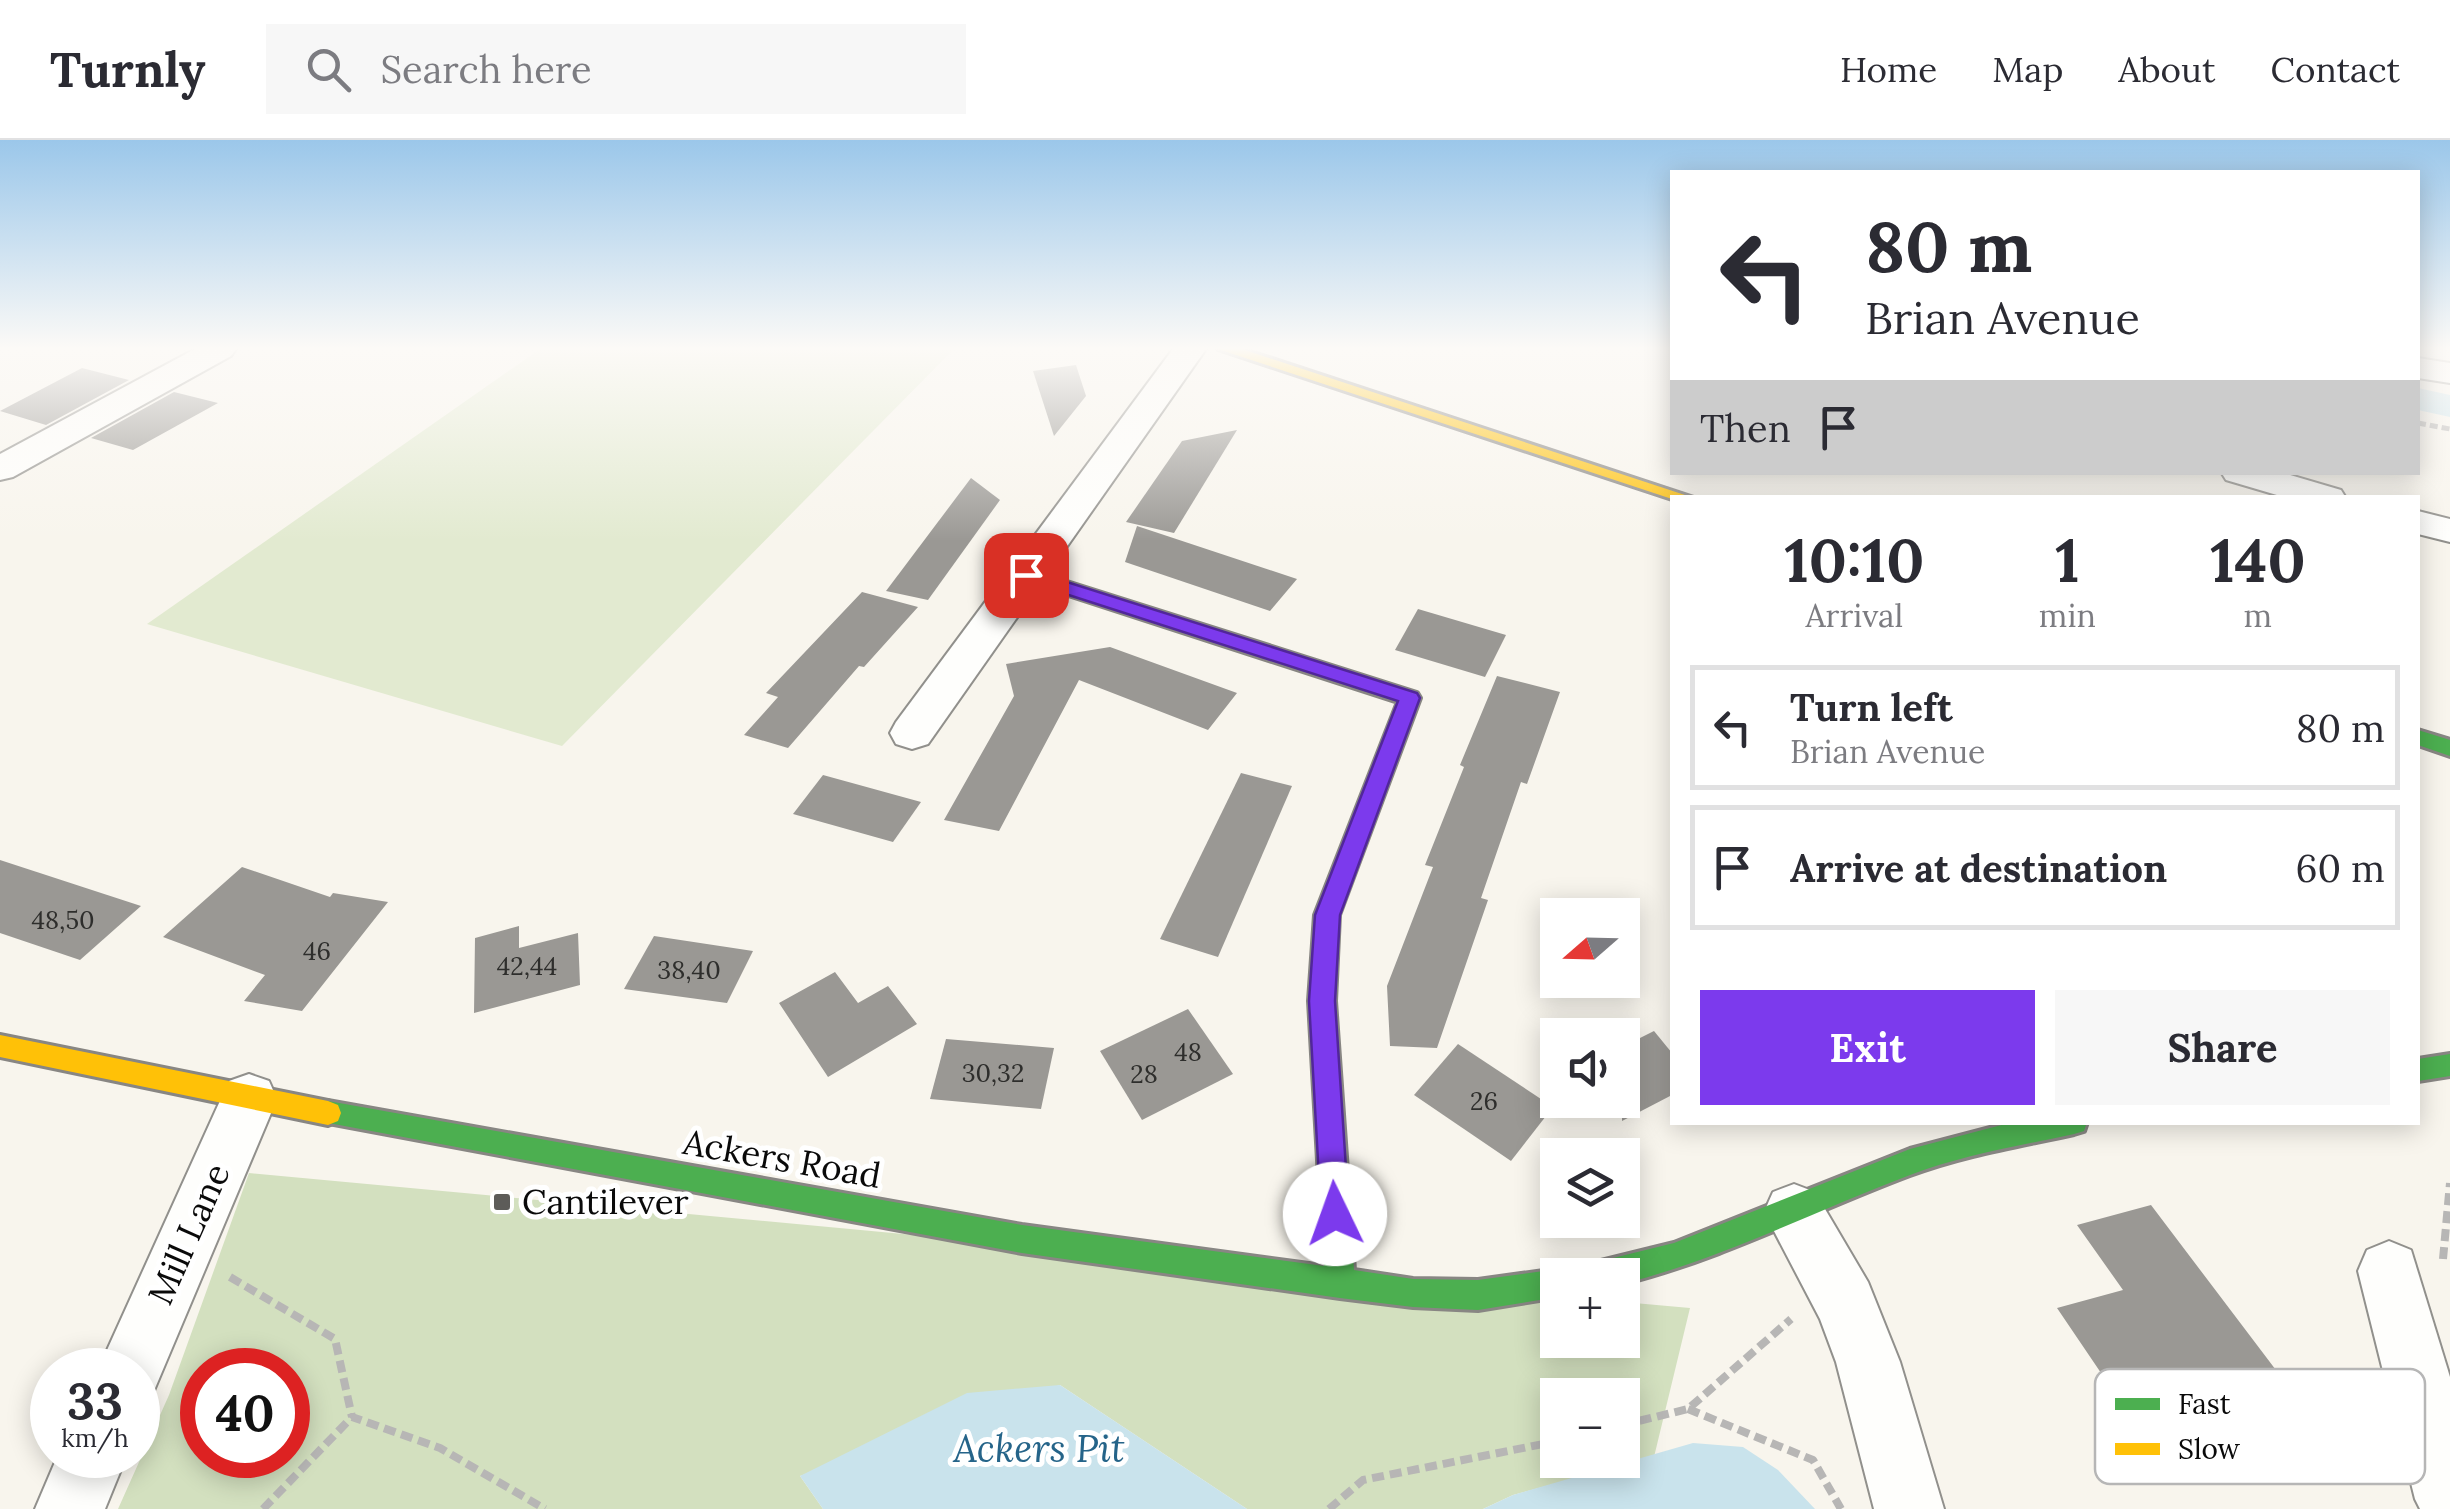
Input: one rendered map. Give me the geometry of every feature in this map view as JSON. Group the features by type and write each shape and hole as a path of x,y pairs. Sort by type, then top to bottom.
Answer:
{"street":[{"path":"0,469 104,413"},
{"path":"912,733 1144,413"},
{"path":"1421,413 1677,495"},
{"path":"2249,475 2318,495"},
{"path":"2420,523 2450,532"},
{"path":"1026,575 1410,698 1328,915 1322,1001 1340,1284"},
{"path":"2420,738 2450,748"},
{"name":"Ackers Road","path":"0,1046 249,1098 1022,1238 1340,1284 1478,1295 1540,1286"},
{"path":"2420,1070 2450,1064"},
{"name":"Mill Lane","path":"139,1348 249,1098"},
{"path":"1640,1265 1674,1257 1794,1212 1910,1162 1968,1144 2060,1125"},
{"path":"1794,1212 1846,1304 1868,1362 1909,1509"},
{"path":"2416,1270 2450,1499"},
{"path":"70,1509 83,1478"}],"path":[{"path":"2420,423 2450,429"},
{"path":"2416,1270 2450,1183"},
{"path":"182,1248 334,1339 352,1417"},
{"path":"1640,1421 1688,1409 1802,1309"},
{"path":"1688,1409 1813,1460 1841,1509"},
{"path":"262,1509 352,1417"},
{"path":"352,1417 440,1448 545,1509"},
{"path":"1329,1509 1363,1480 1540,1445"}],"green space":[{"path":"449,413 891,413 562,746 147,624"},
{"path":"249,1173 1540,1293 1540,1358 1640,1358 1640,1304 1690,1308 1654,1457 1640,1461 1640,1378 1540,1378 1540,1478 1576,1478 1513,1495 1483,1509 1247,1509 1060,1385 800,1476 823,1509 118,1509 132,1478 160,1478 160,1415 180,1364 180,1478 310,1478 310,1348 186,1348"}],"water":[{"name":"Ackers Pit","path":"1060,1385 1247,1509 823,1509 800,1476 967,1393"},
{"path":"1693,1443 1743,1447 1778,1470 1815,1509 1483,1509 1513,1495 1572,1478 1640,1478 1640,1458"}],"building":[{"path":"6,413 68,413 46,425"},
{"path":"136,413 200,413 133,450 91,438"},
{"path":"1047,413 1072,413 1054,436"},
{"path":"1237,430 1174,533 1126,522 1182,441"},
{"path":"971,478 1000,500 928,600 886,591"},
{"path":"1137,526 1297,579 1270,611 1125,562"},
{"path":"862,592 918,607 864,667 859,666 788,748 744,735 778,697 766,693"},
{"path":"1418,609 1506,635 1485,677 1395,650"},
{"path":"1110,647 1237,693 1208,730 1079,680 999,831 944,820 1014,696 1006,664"},
{"path":"1497,676 1560,692 1527,784 1521,782 1481,898 1488,900 1437,1048 1390,1046 1387,986 1433,867 1425,865 1464,767 1460,765"},
{"path":"1241,773 1292,786 1218,957 1160,939"},
{"path":"823,775 921,802 893,842 793,814"},
{"path":"0,860 141,906 80,960 0,933"},
{"path":"242,867 330,897 333,893 388,902 302,1011 244,1001 265,975 163,937"},
{"path":"519,926 519,948 578,933 580,985 474,1013 475,938"},
{"path":"654,936 753,951 727,1003 624,989"},
{"path":"835,972 858,1003 888,986 917,1024 828,1077 779,1003"},
{"path":"1188,1009 1233,1074 1142,1120 1100,1051"},
{"path":"1654,1031 1670,1051 1670,1096 1640,1112 1640,1038"},
{"path":"946,1039 1054,1048 1041,1109 930,1099"},
{"path":"1458,1044 1540,1098 1540,1118 1544,1118 1511,1161 1414,1095"},
{"path":"2151,1205 2275,1369 2098,1369 2057,1308 2123,1290 2077,1225"}],"traffic: fast":[{"path":"1026,575 1410,698 1327,915 1322,1001 1340,1284"},
{"path":"2420,738 2450,748"},
{"path":"2420,1070 2450,1065"},
{"path":"328,1113 1022,1239 1413,1293 1478,1295 1540,1286"},
{"path":"1640,1265 1674,1257 1910,1162 1968,1144 2060,1125"}],"traffic: slow":[{"path":"1423,413 1677,495"},
{"path":"0,1046 328,1113"}],"place":[{"name":"Cantilever","path":"502,1202"}],"route":[{"path":"1026,575 1410,698 1328,915 1322,1001 1335,1214"}]}
